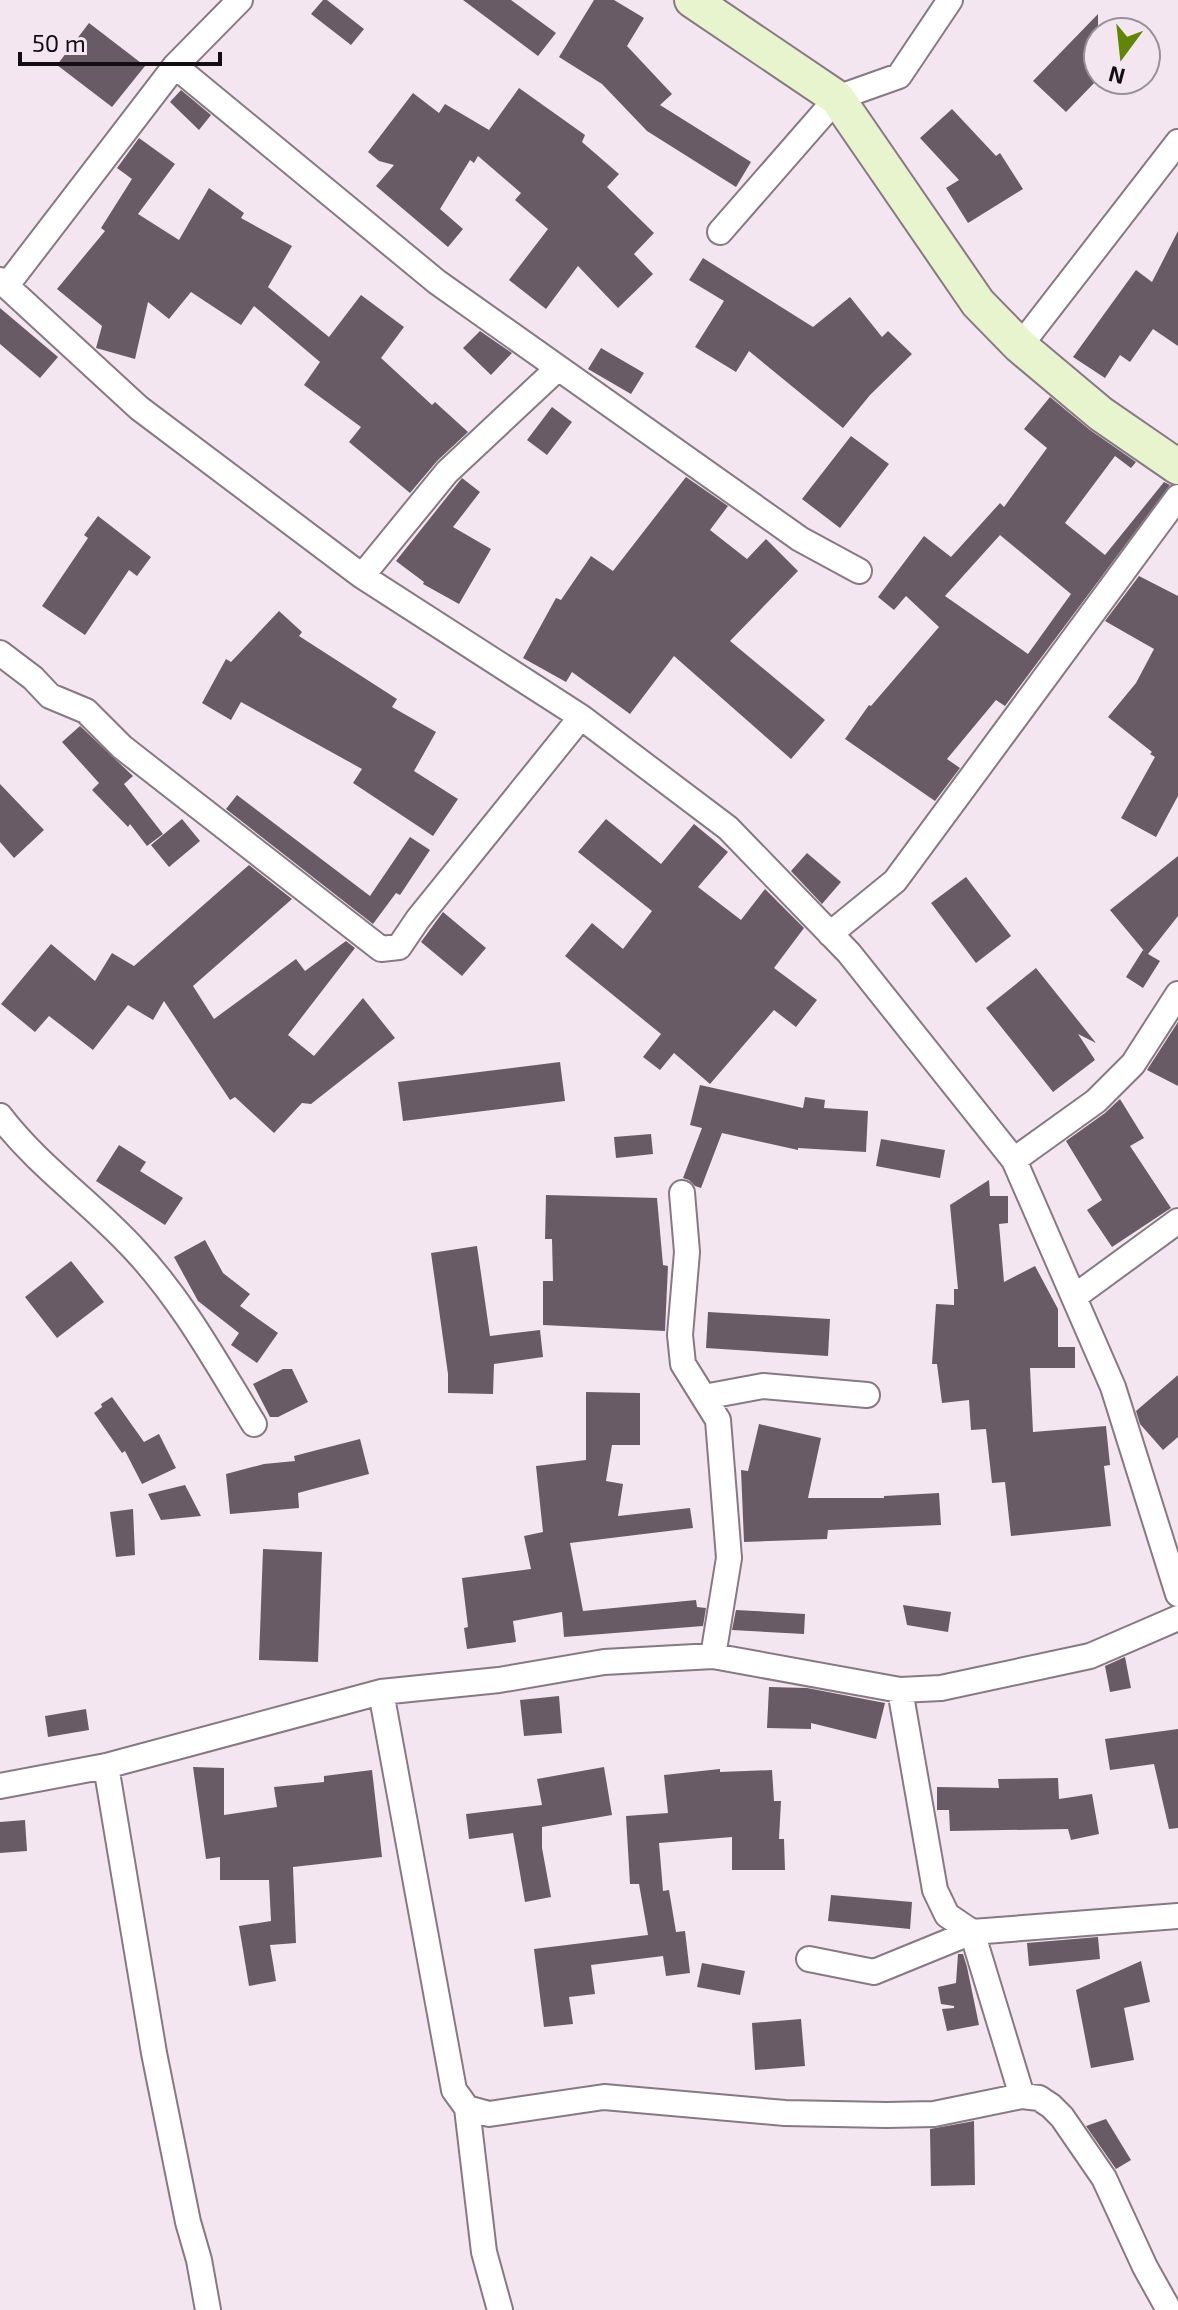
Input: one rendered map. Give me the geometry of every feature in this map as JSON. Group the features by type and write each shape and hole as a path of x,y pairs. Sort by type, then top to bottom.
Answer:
{"street":[{"path":"240,0 175,66 3,282 139,408 362,576 581,717 728,828 849,953 1014,1160 1113,1387 1178,1594"},
{"path":"692,0 837,98 978,303 1020,346 1101,414 1178,467"},
{"path":"720,232 837,98 899,76 950,0"},
{"path":"175,66 437,282 800,539 859,571"},
{"path":"1020,346 1178,142"},
{"path":"362,576 447,472 557,369"},
{"path":"830,934 895,881 1178,497"},
{"path":"0,653 33,678 50,696 86,711 122,747 381,949 399,947 418,919 581,717"},
{"path":"1014,1160 1096,1101 1133,1064 1178,994"},
{"path":"0,1116 45,1167 95,1209 135,1249 184,1309 254,1424"},
{"path":"682,1193 687,1252 680,1335 683,1364 718,1420 729,1558 713,1656"},
{"path":"1074,1297 1178,1221"},
{"path":"704,1397 763,1386 867,1395"},
{"path":"0,1786 106,1766 381,1692 499,1680 604,1662 713,1656 900,1690 941,1688 1090,1656 1178,1618"},
{"path":"900,1690 935,1890 947,1915 972,1932 1022,2096"},
{"path":"381,1692 454,2090 467,2108 484,2252 500,2310"},
{"path":"106,1766 154,2053 208,2310"},
{"path":"809,1959 874,1972 972,1932 1178,1916"},
{"path":"467,2108 489,2114 604,2097 785,2113 934,2114 1022,2096 1039,2098 1051,2106 1070,2129 1104,2178 1138,2254 1169,2310"}],"building":[{"path":"323,0 364,29 351,45 311,14"},
{"path":"463,0 511,0 556,33 538,56"},
{"path":"594,0 614,0 644,18 627,46 672,94 660,105 751,162 736,187 647,131 602,84 559,57"},
{"path":"89,23 145,66 112,107 57,65"},
{"path":"1082,30 1082,96 1066,112 1033,81"},
{"path":"519,88 585,135 582,142 619,174 607,187 654,233 634,254 653,274 618,308 578,266 546,309 509,280 548,229 515,200 521,193 478,156 474,163 470,160 440,209 463,229 448,247 376,186 394,165 379,161 368,152 413,93 439,113 445,104 489,130"},
{"path":"181,90 211,115 199,130 170,102"},
{"path":"952,109 996,156 1000,153 1023,189 968,223 946,188 959,180 920,138"},
{"path":"139,138 175,164 138,214 179,240 209,188 244,213 241,218 292,246 268,287 329,337 361,295 404,327 381,358 432,405 435,402 468,432 437,461 410,493 349,442 361,427 304,385 320,362 254,306 241,325 191,292 169,319 148,302 135,359 96,348 102,326 57,289 105,231 101,228 132,179 117,168"},
{"path":"1178,231 1178,346 1153,329 1130,362 1120,355 1105,378 1073,357 1136,270 1152,282"},
{"path":"703,258 813,327 850,297 882,337 888,331 912,354 870,395 843,428 749,351 736,372 695,347 724,301 689,280"},
{"path":"0,308 58,357 40,378 0,344"},
{"path":"480,331 512,353 491,375 463,348"},
{"path":"601,348 644,373 631,394 588,369"},
{"path":"1050,397 1136,462 1131,468 1115,456 1065,523 1105,555 1164,482 1170,485 1005,706 996,700 947,759 960,768 935,801 845,739 869,705 939,627 906,596 894,610 878,597 924,536 951,557 1000,503 1004,507 1047,448 1024,429","holes":["1000,535 1071,594 1028,654 945,596"]},
{"path":"552,407 572,422 547,455 527,440"},
{"path":"851,436 889,464 840,528 802,499"},
{"path":"686,477 728,506 710,530 747,559 766,539 798,571 730,641 825,720 791,759 674,656 630,714 572,672 566,682 523,658 556,598 561,600 591,556 613,571"},
{"path":"462,478 480,492 453,527 491,549 459,604 423,584 396,561"},
{"path":"98,516 151,557 137,576 129,570 85,635 42,606 88,538 84,535"},
{"path":"1139,576 1178,596 1178,796 1156,837 1121,818 1155,757 1108,717 1136,683 1154,649 1105,621"},
{"path":"279,611 302,632 299,636 397,699 392,707 436,732 414,771 458,799 433,836 353,783 362,769 241,702 231,720 202,703 226,659 231,662"},
{"path":"80,726 133,776 124,784 163,834 147,846 130,824 128,827 92,790 99,783 62,742"},
{"path":"0,784 44,830 14,858 0,842"},
{"path":"237,795 370,896 410,837 430,850 400,895 396,893 373,924 226,809"},
{"path":"182,819 200,841 169,867 151,845"},
{"path":"606,819 661,864 694,824 728,852 698,887 741,920 765,889 804,928 774,968 817,1000 796,1027 774,1010 710,1084 674,1053 660,1070 643,1057 661,1034 565,956 592,923 623,949 652,911 578,852"},
{"path":"807,853 841,882 822,904 791,871"},
{"path":"1178,856 1178,916 1148,954 1160,961 1143,988 1126,977 1143,950 1145,952 1110,910"},
{"path":"249,865 292,899 193,986 214,1019 296,959 305,971 346,941 355,948 288,1035 314,1056 363,998 395,1038 311,1104 302,1103 274,1133 235,1097 230,1100 164,1001 153,1020 128,1005 93,1050 49,1016 35,1032 1,1004 51,944 95,981 112,953 134,966"},
{"path":"966,877 1011,936 976,963 931,903"},
{"path":"443,912 486,948 462,976 421,942"},
{"path":"1036,968 1096,1043 1078,1034 1095,1060 1053,1092 986,1008"},
{"path":"1178,1022 1178,1086 1147,1070"},
{"path":"560,1062 565,1101 403,1121 398,1082"},
{"path":"700,1085 803,1108 805,1097 825,1100 824,1108 868,1111 866,1152 798,1150 722,1133 701,1188 695,1186 683,1178 702,1128 690,1125"},
{"path":"1120,1099 1144,1138 1130,1146 1171,1208 1112,1247 1087,1210 1102,1200 1066,1141"},
{"path":"651,1134 653,1154 616,1158 614,1137"},
{"path":"881,1139 945,1150 940,1178 876,1166"},
{"path":"119,1145 146,1162 140,1171 183,1198 165,1225 96,1181"},
{"path":"989,1180 990,1196 1008,1196 1008,1223 999,1224 1004,1282 1035,1266 1058,1309 1058,1347 1075,1347 1075,1368 1030,1368 1033,1432 1106,1426 1110,1465 1104,1466 1111,1526 1011,1536 1005,1482 992,1483 986,1429 971,1430 969,1400 942,1403 937,1364 932,1364 936,1304 954,1305 954,1289 958,1289 950,1205"},
{"path":"546,1195 657,1198 663,1265 668,1266 665,1331 543,1325 543,1281 553,1281 552,1239 545,1239"},
{"path":"205,1240 223,1273 250,1294 240,1306 278,1333 257,1363 231,1345 239,1333 198,1301 174,1257"},
{"path":"477,1246 490,1336 540,1330 543,1357 494,1364 493,1394 448,1393 431,1253"},
{"path":"71,1261 104,1302 57,1338 25,1297"},
{"path":"708,1312 830,1319 828,1356 706,1348"},
{"path":"283,1369 292,1369 308,1402 278,1417 270,1417 253,1384"},
{"path":"1178,1375 1178,1437 1163,1450 1140,1424 1136,1411"},
{"path":"586,1392 640,1393 640,1445 612,1445 606,1481 623,1484 618,1516 690,1508 693,1528 570,1543 583,1611 696,1600 697,1607 706,1608 703,1626 564,1637 562,1612 513,1621 516,1642 467,1649 464,1628 468,1627 462,1578 531,1569 524,1536 543,1532 536,1466 586,1460"},
{"path":"112,1397 144,1442 159,1434 176,1468 142,1484 125,1451 122,1453 94,1413"},
{"path":"759,1424 821,1438 808,1498 884,1498 939,1493 941,1525 828,1530 827,1539 744,1542 741,1470 748,1471"},
{"path":"360,1439 369,1474 298,1493 299,1508 230,1514 226,1474 264,1464 295,1461 294,1456"},
{"path":"185,1485 201,1516 161,1520 148,1494"},
{"path":"133,1509 135,1555 116,1557 110,1512"},
{"path":"263,1549 322,1552 318,1662 259,1660"},
{"path":"903,1605 951,1612 948,1632 907,1625"},
{"path":"736,1610 805,1614 804,1634 732,1630"},
{"path":"1125,1657 1131,1688 1110,1692 1105,1666"},
{"path":"769,1687 807,1688 885,1703 876,1739 811,1723 811,1729 767,1728"},
{"path":"559,1696 562,1733 524,1736 520,1700"},
{"path":"86,1709 89,1730 48,1737 45,1716"},
{"path":"1178,1729 1178,1828 1169,1829 1154,1764 1110,1770 1105,1739"},
{"path":"193,1767 224,1768 224,1815 277,1807 274,1787 324,1782 324,1776 372,1770 382,1857 293,1867 296,1943 270,1945 276,1981 249,1986 239,1926 271,1921 269,1880 220,1880 220,1857 206,1859"},
{"path":"604,1767 612,1815 542,1827 542,1848 551,1897 525,1902 513,1833 469,1839 466,1814 542,1805 537,1779"},
{"path":"720,1769 720,1772 772,1770 774,1801 781,1801 779,1839 784,1839 785,1870 732,1870 732,1837 659,1843 663,1891 669,1890 676,1932 685,1931 690,1973 666,1976 663,1956 591,1965 595,1994 569,1997 573,2024 544,2027 534,1949 648,1935 639,1884 630,1884 626,1816 668,1813 664,1775"},
{"path":"1058,1778 1059,1799 1092,1794 1099,1834 1071,1840 1068,1829 950,1831 949,1810 937,1810 937,1787 999,1788 998,1779"},
{"path":"25,1820 27,1851 0,1853 0,1822"},
{"path":"831,1895 912,1902 910,1929 828,1921"},
{"path":"1098,1937 1100,1959 1029,1966 1027,1943"},
{"path":"958,1954 963,1954 967,1967 979,2025 947,2031 942,2009 954,2006 941,2004 938,1987 956,1983"},
{"path":"1141,1961 1150,2002 1124,2008 1134,2060 1091,2068 1076,1990"},
{"path":"702,1963 745,1971 740,1995 697,1987"},
{"path":"801,2019 805,2066 755,2070 752,2023"},
{"path":"1106,2119 1131,2160 1116,2169 1086,2126"},
{"path":"974,2121 975,2185 931,2186 930,2129"}]}
